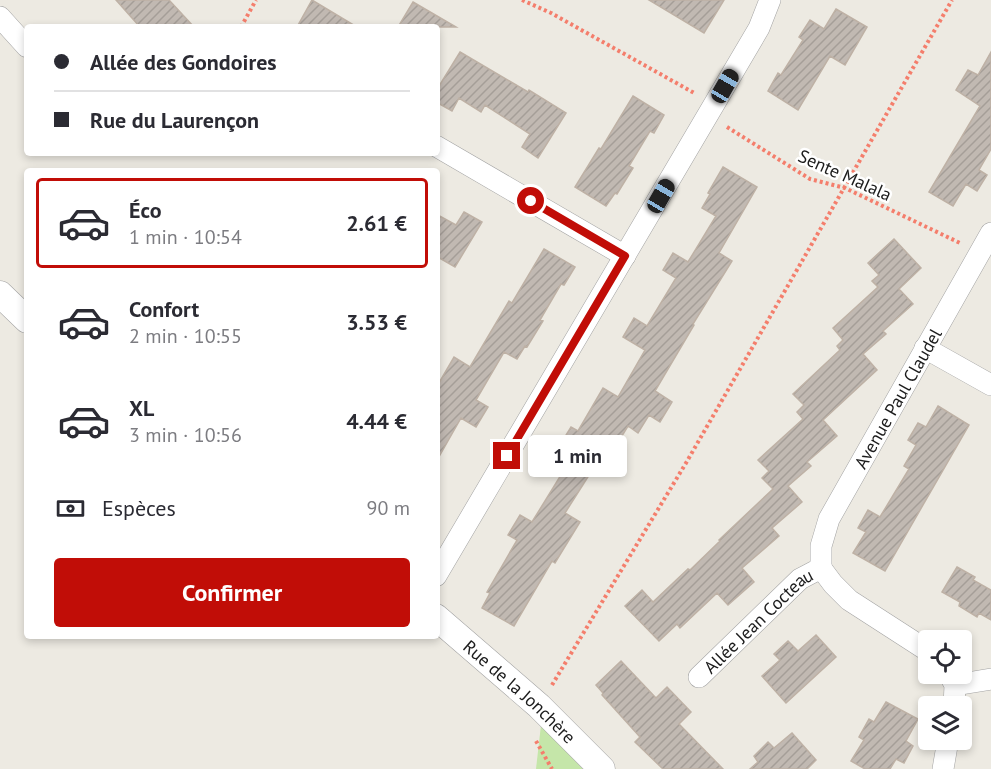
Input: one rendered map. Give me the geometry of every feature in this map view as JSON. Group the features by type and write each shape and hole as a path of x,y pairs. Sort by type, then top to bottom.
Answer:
{"street":[{"path":"440,569 714,105 759,27 770,0"},
{"path":"0,17 24,44"},
{"path":"440,149 625,256"},
{"name":"Avenue Paul Claudel","path":"821,568 821,546 829,519 991,233"},
{"path":"0,294 24,317"},
{"path":"925,348 991,385"},
{"path":"821,568 849,600 918,645"},
{"name":"Allée Jean Cocteau","path":"699,677 800,579 821,568"},
{"name":"Rue de la Jonchère","path":"440,620 539,706 602,769"},
{"path":"952,688 991,679"},
{"path":"943,769 946,750"}],"path":[{"path":"243,24 256,0"},
{"path":"522,0 551,13 714,105"},
{"path":"539,706 686,463 952,0"},
{"name":"Sente Malala","path":"714,105 727,128 810,179 845,188 980,253"}],"green space":[{"path":"541,725 583,769 536,769"}],"building":[{"path":"116,0 169,0 191,24 137,24"},
{"path":"312,0 352,24 299,24"},
{"path":"649,0 724,0 704,33"},
{"path":"413,2 456,27 440,27 440,24 400,24"},
{"path":"836,9 867,27 845,65 830,56 798,110 768,91 778,73 781,75 803,40 799,37 810,20 824,29"},
{"path":"460,52 566,113 538,158 522,147 530,134 485,105 481,112 459,98 452,111 440,104 440,84"},
{"path":"991,52 991,149 979,170 987,175 977,191 966,184 953,206 929,192 980,106 956,90 968,70 978,75"},
{"path":"633,96 664,115 654,133 650,131 629,166 633,168 617,194 615,193 606,206 575,187"},
{"path":"723,167 757,187 719,253 732,261 655,391 672,402 660,422 649,415 638,433 628,426 598,475 591,472 565,513 580,522 555,563 552,561 514,626 482,608 490,593 487,592 517,540 508,535 520,515 532,522 561,475 550,468 558,455 555,453 571,427 578,431 603,388 618,397 645,350 623,337 634,318 647,326 676,278 663,270 673,253 688,262 716,216 702,208"},
{"path":"464,212 482,222 455,267 440,258 440,216 456,225"},
{"path":"894,239 921,268 899,289 913,304 883,331 886,334 863,354 877,370 823,420 837,436 807,462 811,466 788,486 802,502 772,528 779,536 742,568 754,582 728,605 717,593 680,628 677,624 659,641 625,606 642,590 653,602 688,569 690,570 773,489 762,478 769,471 758,460 803,419 797,412 804,405 793,394 840,350 837,346 843,340 833,328 878,287 872,281 879,275 868,263"},
{"path":"544,249 575,267 564,285 561,284 540,320 543,321 517,359 504,352 476,400 488,407 476,427 461,418 440,455 440,381 454,357 470,367 509,301 512,303"},
{"path":"938,406 969,425 885,571 853,553 866,532 858,528 868,510 880,517 909,469 904,466 916,445 908,440 918,423 926,427"},
{"path":"957,567 975,577 973,580 991,590 991,620 979,613 977,617 959,606 960,602 942,592"},
{"path":"816,635 836,657 786,703 762,676 780,660 774,654 788,641 798,651"},
{"path":"621,661 656,698 667,687 691,712 679,724 723,769 663,769 635,742 640,737 602,695 603,693 596,685"},
{"path":"886,702 918,719 906,741 913,746 904,763 896,759 890,769 865,769 851,761 864,740 859,737 869,719 874,722"},
{"path":"792,733 816,760 807,769 750,769 758,762 754,756 768,742 774,748"}],"route":[{"path":"507,456 625,256 531,201"}]}
